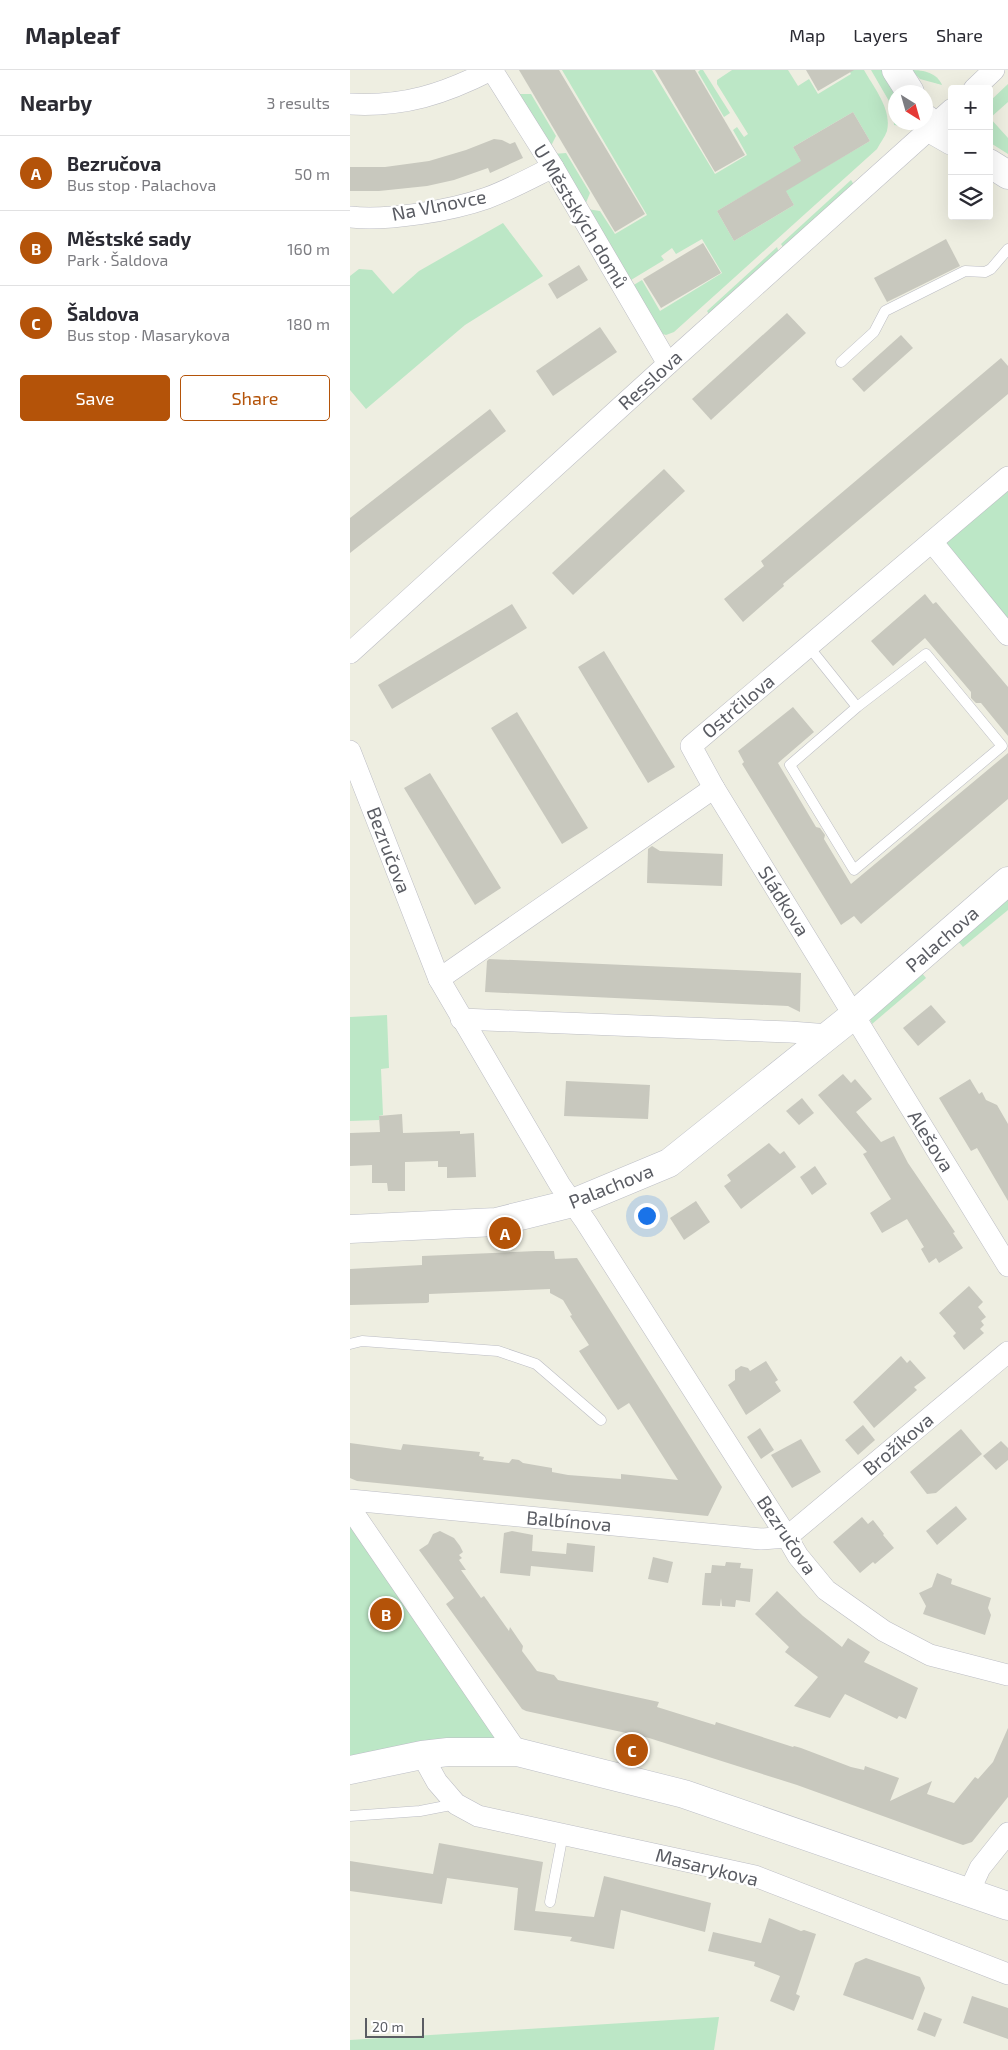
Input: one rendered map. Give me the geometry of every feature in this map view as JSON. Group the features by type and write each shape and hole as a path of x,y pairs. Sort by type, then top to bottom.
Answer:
{"street":[{"path":"350,104 374,105 408,102 438,94 491,70"},
{"name":"U Městských domů","path":"491,70 553,167 668,364"},
{"path":"896,70 906,85"},
{"path":"978,85 994,70"},
{"name":"Resslova","path":"350,653 668,364 936,130 948,114"},
{"path":"993,166 1008,175"},
{"name":"Na Vlnovce","path":"350,217 400,216 443,209 477,200 517,185 553,167"},
{"name":"Ostrčilova","path":"714,788 691,746 1008,477"},
{"path":"932,542 1008,635"},
{"name":"Bezručova","path":"350,751 439,979 461,1019 560,1185 574,1204 798,1556 826,1590 884,1631 930,1655 1008,1675"},
{"path":"439,979 714,788"},
{"name":"Sládkova","path":"714,788 854,1015"},
{"name":"Palachova","path":"350,1229 496,1222 574,1204 669,1163 854,1015 1008,881"},
{"name":"Alešova","path":"854,1015 1008,1266"},
{"path":"461,1019 829,1035"},
{"name":"Brožíkova","path":"787,1537 1008,1352"},
{"name":"Balbínova","path":"350,1500 762,1539 787,1537"},
{"path":"350,1508 518,1752"},
{"path":"350,1770 422,1755 448,1752 518,1752 684,1794 1008,1906"},
{"name":"Masarykova","path":"422,1755 437,1782 456,1804 478,1816 754,1876 1008,1974"},
{"path":"969,1892 980,1868 1008,1833"}],"lane":[{"path":"841,362 874,332 884,311 965,271 985,272 991,269 1008,249"},
{"path":"808,647 857,707"},
{"path":"926,654 1002,746 854,870 790,765 857,707 926,654"},
{"path":"350,1344 362,1342 498,1351 536,1364 601,1420"},
{"path":"350,1816 420,1811 456,1804"},
{"path":"550,1902 563,1834"}],"green space":[{"path":"562,70 652,70 715,174 747,155 733,130 737,127 744,137 748,134 717,84 717,80 732,70 788,70 798,86 809,79 818,94 851,74 849,70 864,70 885,107 888,123 887,131 877,149 674,332 666,335 660,333 632,286 642,280 660,311 722,273 702,239 676,254 672,248 661,256 664,260 631,280 587,209 600,211 615,234 647,215","holes":["853,112 870,141 810,176 793,147","777,176 794,205 734,241 717,211"]},
{"path":"703,70 730,113 724,117 698,72"},
{"path":"871,70 882,70 890,85 888,85 888,99"},
{"path":"911,70 930,73 942,85 920,79"},
{"path":"1008,84 1008,102 993,115 993,98"},
{"path":"518,94 531,94 556,136 550,148"},
{"path":"993,121 1008,138 1008,154 993,145"},
{"path":"566,153 590,193 585,205 553,154"},
{"path":"851,180 854,185 784,249 781,244"},
{"path":"503,223 543,276 465,325 366,409 350,390 350,276 359,269 372,270 393,294 419,271"},
{"path":"777,247 779,253 710,316 707,311"},
{"path":"1008,485 1008,622 951,554 946,541"},
{"path":"1008,898 1008,910 963,947 957,940"},
{"path":"921,972 926,978 872,1024 870,1019"},
{"path":"387,1015 389,1068 381,1069 383,1115 379,1116 379,1120 350,1121 350,1017"},
{"path":"350,1508 517,1752 350,1770"},
{"path":"719,2017 714,2050 350,2050 350,2040"}],"building":[{"path":"519,70 559,70 645,214 615,232"},
{"path":"655,70 695,70 745,155 715,172"},
{"path":"806,70 854,70 818,91"},
{"path":"853,112 870,141 786,191 794,205 734,241 717,211 801,161 793,147"},
{"path":"494,139 510,144 515,142 523,158 490,173 488,168 454,180 427,186 379,191 350,191 350,167 385,167 429,161"},
{"path":"946,239 960,266 887,302 874,278"},
{"path":"703,243 721,273 661,308 643,279"},
{"path":"579,265 588,280 557,299 548,284"},
{"path":"787,313 806,333 711,420 692,399"},
{"path":"600,327 617,352 553,396 536,371"},
{"path":"901,335 913,348 864,392 852,379"},
{"path":"1001,358 1008,366 1008,394 783,584 784,586 743,622 724,599 764,566 761,561"},
{"path":"490,409 506,431 350,553 350,518"},
{"path":"664,469 685,491 573,595 552,573"},
{"path":"925,594 933,604 936,602 1008,687 1008,736 981,703 976,703 971,698 971,692 925,638 893,666 871,641"},
{"path":"512,604 527,628 392,709 378,685"},
{"path":"604,651 675,767 648,783 578,667"},
{"path":"793,707 814,732 778,763 816,827 820,828 825,835 824,839 851,884 1008,753 1008,799 861,924 854,916 841,925 742,764 744,762 738,751"},
{"path":"517,712 588,828 562,844 491,728"},
{"path":"430,773 501,888 475,905 404,788"},
{"path":"652,846 660,851 723,854 722,886 647,883 648,849"},
{"path":"489,959 801,973 800,1012 788,1006 485,992 487,961"},
{"path":"931,1005 946,1022 918,1046 903,1028"},
{"path":"843,1074 851,1083 855,1079 872,1099 856,1112 881,1142 894,1136 908,1163 955,1232 953,1233 963,1248 939,1263 936,1258 929,1263 921,1249 924,1247 907,1219 882,1233 870,1213 891,1199 863,1154 867,1152 818,1095"},
{"path":"970,1079 979,1094 982,1092 986,1100 997,1105 1008,1124 1008,1201 977,1148 971,1151 939,1098"},
{"path":"566,1081 650,1085 648,1119 564,1116"},
{"path":"802,1098 814,1113 799,1125 786,1111"},
{"path":"402,1114 403,1133 460,1131 460,1134 474,1133 476,1177 447,1178 447,1167 438,1167 438,1161 405,1162 405,1191 388,1191 387,1183 372,1183 372,1165 350,1166 350,1133 380,1132 379,1116"},
{"path":"769,1143 780,1154 784,1151 796,1167 741,1209 724,1186 731,1181 727,1175"},
{"path":"815,1166 827,1184 812,1195 800,1177"},
{"path":"696,1201 710,1222 684,1240 670,1218"},
{"path":"554,1251 555,1259 577,1258 722,1487 708,1516 357,1481 350,1478 350,1443 401,1450 403,1444 480,1452 479,1456 484,1457 483,1460 509,1463 512,1459 519,1460 523,1463 552,1468 552,1472 568,1475 621,1479 621,1474 678,1480 629,1403 618,1410 579,1351 589,1345 570,1316 572,1315 563,1300 550,1293 550,1289 429,1294 429,1302 427,1303 350,1305 350,1269 422,1265 422,1256"},
{"path":"969,1286 983,1302 978,1307 986,1317 981,1321 984,1325 980,1329 984,1333 964,1350 953,1336 956,1333 939,1313"},
{"path":"901,1356 907,1363 910,1360 926,1378 914,1387 917,1390 874,1428 853,1402"},
{"path":"766,1361 778,1380 775,1382 781,1391 746,1415 728,1385 735,1380 735,1370 741,1366 748,1368 750,1371"},
{"path":"863,1425 875,1440 858,1455 845,1440"},
{"path":"760,1428 774,1450 761,1459 747,1437"},
{"path":"961,1429 982,1454 936,1493 927,1494 910,1472"},
{"path":"801,1439 821,1472 792,1488 771,1455"},
{"path":"1001,1441 1008,1448 1008,1460 996,1470 983,1456"},
{"path":"956,1506 967,1519 937,1545 926,1531"},
{"path":"862,1517 868,1524 873,1520 894,1548 875,1564 873,1562 860,1573 833,1542"},
{"path":"440,1531 454,1538 460,1546 463,1552 459,1555 462,1558 459,1560 466,1570 461,1570 481,1598 484,1596 509,1631 510,1627 523,1646 522,1651 537,1671 554,1675 558,1680 659,1702 657,1707 715,1725 716,1722 801,1748 851,1767 864,1770 865,1766 899,1778 890,1801 932,1781 927,1794 954,1803 975,1777 978,1779 993,1762 1008,1728 1008,1797 972,1842 963,1845 797,1785 649,1738 526,1711 522,1709 446,1604 454,1598 419,1550 428,1544 433,1534"},
{"path":"512,1531 533,1535 532,1551 566,1554 567,1543 595,1546 593,1572 531,1566 530,1576 500,1573 504,1533"},
{"path":"653,1557 673,1562 668,1583 648,1579"},
{"path":"726,1562 741,1563 740,1568 753,1569 750,1602 736,1600 735,1607 722,1606 721,1598 720,1606 702,1605 705,1573 711,1573 712,1565 725,1566"},
{"path":"937,1573 952,1579 951,1584 991,1598 988,1608 991,1615 985,1635 923,1614 926,1606 919,1593 932,1587"},
{"path":"777,1591 803,1616 842,1647 848,1638 870,1652 864,1662 918,1688 906,1719 899,1716 897,1719 845,1694 830,1718 794,1706 818,1677 785,1652 789,1647 755,1614"},
{"path":"439,1843 543,1862 535,1911 594,1917 604,1876 711,1903 705,1932 621,1910 614,1949 570,1941 572,1937 514,1930 518,1888 447,1878 442,1904 350,1891 350,1861 433,1874"},
{"path":"769,1918 801,1931 804,1930 816,1934 796,1994 800,1996 794,2011 770,2001 780,1976 754,1966 755,1962 708,1951 713,1932 761,1943"},
{"path":"866,1958 920,1977 925,1988 913,2020 843,1995 855,1963"},
{"path":"972,1996 1008,2008 1008,2039 963,2023"},
{"path":"924,2012 942,2019 935,2037 917,2030"}],"place":[{"name":"Bezručova","path":"505,1233"},
{"name":"Městské sady","path":"386,1614"},
{"name":"Šaldova","path":"632,1750"}]}
